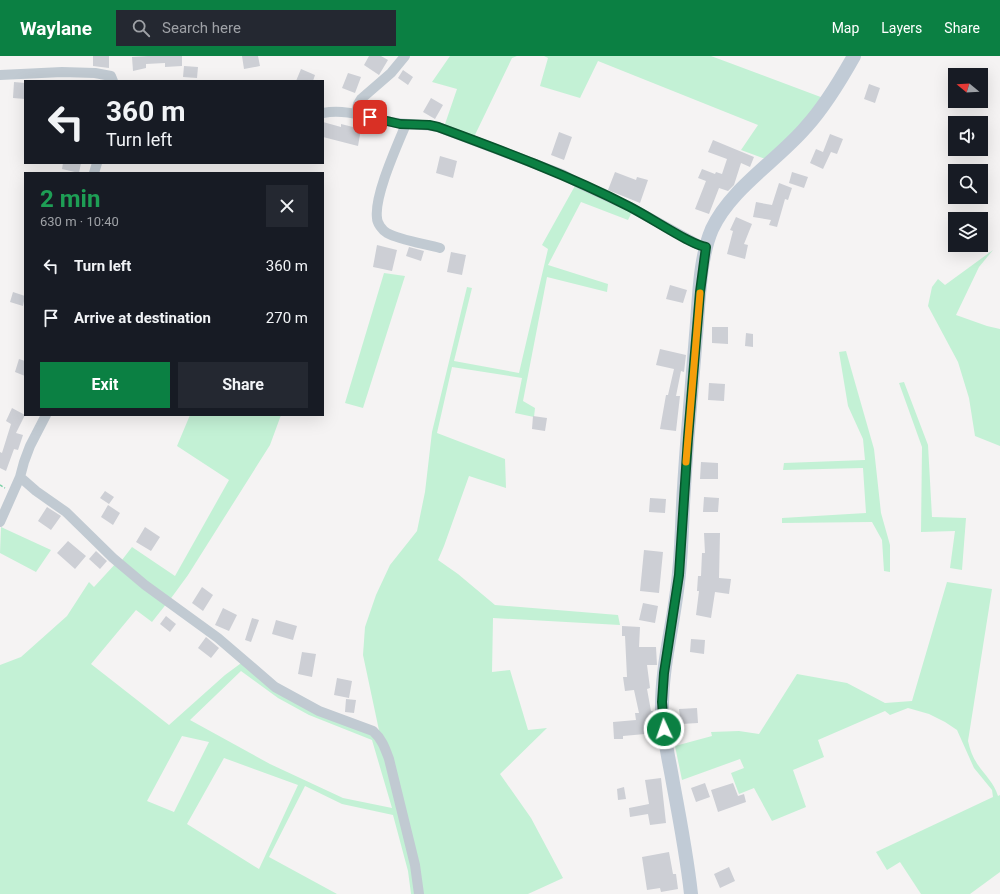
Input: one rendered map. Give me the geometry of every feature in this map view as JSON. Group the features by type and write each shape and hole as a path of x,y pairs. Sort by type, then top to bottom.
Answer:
{"street":[{"path":"356,114 358,104 361,99 391,73 405,56"},
{"path":"691,894 665,739 662,711 664,673 679,575 686,453 700,292 706,247 713,227 730,201 807,127 825,102 854,56"},
{"path":"0,75 39,72 95,73 111,76 113,80"},
{"path":"324,113 336,110 388,122 438,127 564,175 630,207 678,235 702,247 706,247"},
{"path":"406,124 380,192 377,219 381,227 387,233 396,237 440,248"},
{"path":"0,522 20,477 28,452 46,416"},
{"path":"20,477 36,492 66,512 114,558 145,585 218,638 275,687 319,711 373,731 379,736 389,759 415,865 419,894"}],"green space":[{"path":"450,56 517,56 512,58 473,139 444,127 457,89 432,82"},
{"path":"544,56 711,56 826,99 771,161 741,150 758,125 598,61 580,98 540,86 548,58"},
{"path":"576,184 632,212 628,220 581,202 548,265 608,284 607,292 547,277 523,401 535,408 534,417 515,413 522,378 452,367 437,433 505,459 506,488 469,476 438,560 458,574 495,605 618,615 620,625 493,618 492,672 510,670 528,730 547,728 500,774 531,818 563,878 528,894 411,894 408,871 393,815 342,804 305,786 269,857 337,894 0,894 0,665 21,657 67,616 89,582 94,587 117,562 167,603 152,622 136,610 91,664 169,725 225,675 244,661 278,689 380,735 363,655 365,627 376,595 390,565 417,531 425,492 432,432 467,287 472,288 454,361 519,373 548,249 542,245","holes":["241,671 278,698 309,715 372,740 392,808 343,798 270,764 190,720","182,736 209,742 174,812 147,801","224,758 298,785 259,869 187,824"]},
{"path":"993,250 979,267 956,315 1000,329 1000,446 975,436 969,398 958,362 928,306 932,287 938,279 945,285"},
{"path":"384,273 405,276 363,408 345,403"},
{"path":"846,351 874,449 881,513 890,545 890,572 884,571 882,540 872,522 782,523 782,518 866,513 863,468 783,470 784,463 865,460 863,439 848,406 839,352"},
{"path":"904,382 928,445 932,517 966,518 962,570 950,568 955,531 921,532 922,447 899,383"},
{"path":"190,416 281,416 270,445 188,575 169,601 122,560 132,547 175,576 229,480 177,446"},
{"path":"1,527 51,550 36,572 0,553"},
{"path":"947,582 992,589 968,741 976,762 992,783 998,796 1000,795 1000,872 970,894 921,894 900,862 887,870 876,852 993,797 992,790 974,768 957,730 929,714 908,708 890,715 885,711 818,740 824,757 793,770 806,807 772,821 754,788 739,794 731,773 744,768 740,759 682,780 675,746 712,736 711,732 739,731 759,734 797,674 847,683 885,703 912,701"}],"building":[{"path":"93,56 109,56 109,68 93,66"},
{"path":"182,56 182,66 165,67 165,63 146,64 146,68 133,71 132,57"},
{"path":"242,56 258,56 260,66 244,69"},
{"path":"369,56 381,56 388,60 379,75 364,65"},
{"path":"184,66 198,67 197,78 183,77"},
{"path":"301,69 315,75 313,80 296,80"},
{"path":"403,70 413,77 408,85 398,78"},
{"path":"348,73 361,77 355,93 342,88"},
{"path":"14,82 24,83 24,99 13,98"},
{"path":"869,84 880,88 875,103 864,99"},
{"path":"431,98 443,105 435,119 423,112"},
{"path":"324,122 341,127 341,124 361,129 358,146 324,137"},
{"path":"559,132 572,137 564,160 551,155"},
{"path":"830,134 843,139 837,154 831,152 823,169 810,163 816,149 823,152"},
{"path":"713,140 754,157 750,167 741,163 734,185 728,191 719,188 709,214 695,209 706,181 698,178 702,169 715,174 716,172 722,174 727,159 708,152"},
{"path":"440,156 457,161 453,178 436,173"},
{"path":"63,164 81,164 79,172 62,169"},
{"path":"615,172 636,180 637,177 648,180 640,203 608,190"},
{"path":"792,172 808,177 804,188 789,183"},
{"path":"779,183 792,188 788,200 785,199 777,227 769,225 771,220 753,217 756,202 772,205"},
{"path":"736,217 752,224 744,244 748,245 745,259 727,254 733,231 730,230"},
{"path":"377,245 397,250 392,271 373,267"},
{"path":"409,247 424,251 421,261 406,256"},
{"path":"451,252 466,255 462,275 447,272"},
{"path":"670,285 687,290 683,303 666,299"},
{"path":"13,292 24,296 23,306 10,302"},
{"path":"712,327 728,327 728,344 712,343"},
{"path":"746,333 753,334 753,347 745,346"},
{"path":"660,349 686,355 684,372 681,371 676,396 680,396 676,431 660,429 666,395 668,395 674,369 656,365"},
{"path":"19,359 24,361 24,376 15,372"},
{"path":"709,383 725,384 724,401 708,400"},
{"path":"12,408 24,416 16,433 23,435 18,450 14,449 6,471 0,468 0,452 2,453 11,424 6,421"},
{"path":"533,416 547,418 545,431 532,429"},
{"path":"701,462 718,463 718,479 700,479"},
{"path":"105,491 114,497 109,504 100,498"},
{"path":"704,497 719,498 718,512 703,512"},
{"path":"650,498 666,499 665,513 649,512"},
{"path":"108,505 120,513 113,525 101,517"},
{"path":"47,507 61,516 51,530 38,521"},
{"path":"145,527 160,537 151,551 136,542"},
{"path":"704,533 720,533 719,578 731,579 729,594 715,592 711,618 696,615 699,591 697,591 698,576 701,576 702,553 705,553"},
{"path":"68,541 86,556 75,569 57,553"},
{"path":"644,550 663,552 659,593 640,591"},
{"path":"96,551 107,561 100,569 89,559"},
{"path":"202,587 213,595 203,611 192,603"},
{"path":"643,603 658,606 655,623 639,620"},
{"path":"223,608 237,615 229,631 215,625"},
{"path":"166,616 176,624 170,632 160,624"},
{"path":"252,618 259,620 251,642 245,640"},
{"path":"276,620 297,626 293,640 272,634"},
{"path":"622,626 640,627 639,647 656,647 657,665 647,665 650,688 647,689 651,711 653,711 656,733 623,736 623,739 614,739 613,722 636,720 635,713 639,713 634,690 625,691 623,677 627,677 625,636 622,636"},
{"path":"206,637 219,648 211,658 198,648"},
{"path":"691,639 705,640 704,654 690,652"},
{"path":"302,652 316,654 312,677 298,674"},
{"path":"337,678 352,681 349,698 334,695"},
{"path":"346,699 356,700 354,713 345,712"},
{"path":"697,708 698,723 681,724 679,709"},
{"path":"661,778 666,823 650,825 648,814 630,817 629,808 649,804 645,780"},
{"path":"705,783 710,797 696,802 691,788"},
{"path":"733,783 738,796 744,794 746,802 718,812 711,790"},
{"path":"624,787 626,799 618,800 617,789"},
{"path":"669,852 673,874 676,874 678,889 661,892 660,888 647,890 642,857"},
{"path":"729,867 735,881 720,888 714,874"}],"slow traffic":[{"path":"686,462 700,293"}],"route":[{"path":"370,117 400,124 429,125 438,127 541,166 564,175 630,207 672,232 702,247 706,247 700,292 684,490 679,575 664,673 662,711 664,729"}]}
